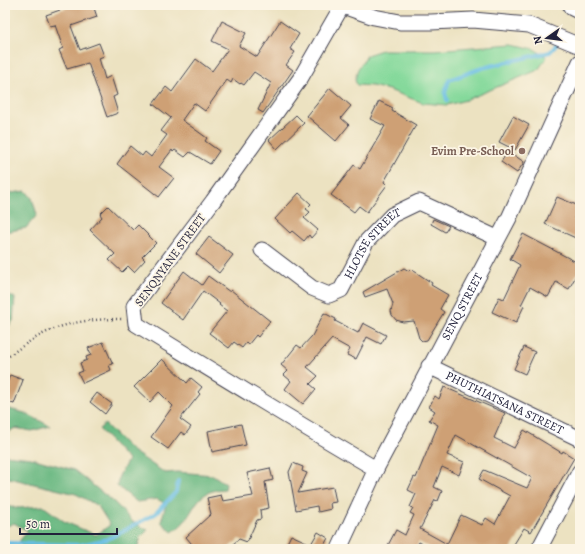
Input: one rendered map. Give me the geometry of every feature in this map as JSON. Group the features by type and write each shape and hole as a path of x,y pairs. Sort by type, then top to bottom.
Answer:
{"main road":[{"path":"574,5 580,8"}],"street":[{"path":"341,5 378,11 400,22 473,20 528,25 580,46"},
{"name":"SENQNYANE STREET","path":"341,5 296,85 213,201 134,306 136,324 266,405 376,469"},
{"name":"SENQ STREET","path":"339,549 376,469 429,366 509,218 580,62"},
{"name":"HLOTSE STREET","path":"262,250 312,288 329,295 341,290 366,242 392,215 420,202 498,238"},
{"name":"PHUTHIATSANA STREET","path":"429,366 580,439"},
{"path":"539,549 580,471"}],"path":[{"path":"9,356 29,340 47,330 74,322 136,318"}],"green space":[{"path":"513,44 534,49 547,57 538,70 466,100 447,105 423,103 389,90 372,86 357,85 355,80 358,69 367,55 382,50 434,50"},
{"path":"26,191 32,198 37,215 26,228 5,232 5,194"},
{"path":"5,293 15,298 13,321 5,330"},
{"path":"5,408 25,413 50,426 32,431 15,428 5,434"},
{"path":"105,424 131,450 165,473 177,472 213,475 226,484 225,489 205,494 199,499 186,520 172,532 161,522 166,504 157,499 137,502 117,486 119,476 128,460 99,429"},
{"path":"5,455 31,458 74,470 115,503 134,523 148,530 141,537 137,549 40,549 36,547 35,549 22,549 20,540 28,531 14,523 5,527 5,506 19,508 43,506 65,522 96,535 110,525 98,506 76,494 5,477"}],"building":[{"path":"74,5 93,5 97,17 71,26 80,50 99,43 104,56 99,58 105,79 111,76 117,95 113,97 118,113 107,117 88,63 67,69 59,50 63,48 55,25 50,26 46,15"},
{"path":"222,21 246,33 239,46 257,57 280,21 299,34 290,49 295,52 286,65 293,70 263,113 258,110 271,83 254,72 244,85 233,79 231,83 227,80 205,111 194,103 182,120 207,138 205,141 219,151 210,164 190,152 185,157 175,150 173,152 172,150 159,167 174,178 159,197 117,164 130,146 142,156 145,152 151,157 167,135 161,131 171,118 153,104 166,87 172,92 196,59 212,71 228,49 212,41"},
{"path":"330,88 351,106 341,118 349,125 336,141 307,116"},
{"path":"379,101 393,108 392,111 416,125 384,182 387,185 367,212 359,206 354,212 331,195 354,165 360,169 385,126 370,119"},
{"path":"296,115 304,123 277,149 269,140"},
{"path":"513,116 529,125 515,150 499,142"},
{"path":"508,151 524,162 517,173 501,162"},
{"path":"299,193 311,204 306,209 310,212 304,218 318,230 311,238 309,235 304,241 292,231 290,233 275,219"},
{"path":"557,197 579,206 574,218 580,221 580,240 545,224"},
{"path":"108,206 133,230 138,225 156,243 142,257 145,260 134,272 128,266 122,272 109,260 115,254 90,230 102,217 100,214"},
{"path":"433,219 449,226 445,232 431,224"},
{"path":"523,234 580,264 580,268 569,289 556,282 548,297 530,287 521,305 524,306 516,323 492,312 499,297 504,299 520,265 510,259"},
{"path":"209,237 233,255 219,273 196,254"},
{"path":"404,268 409,271 411,269 432,283 431,285 448,295 440,309 444,312 427,340 422,341 419,338 414,321 403,322 396,320 392,315 391,311 393,304 387,289 365,297 363,292"},
{"path":"184,271 202,285 208,276 230,292 231,290 270,321 258,337 256,335 248,345 246,343 242,348 234,342 229,348 209,333 227,311 203,291 183,320 161,303"},
{"path":"324,313 336,319 335,321 358,333 363,323 386,335 381,344 367,337 356,359 347,355 350,349 332,339 307,367 318,376 310,384 316,389 303,404 285,389 291,381 284,375 288,371 281,365 297,345 301,348 312,336"},
{"path":"103,342 113,364 109,365 111,370 83,383 78,373 83,371 80,363 87,360 86,357 91,355 88,348"},
{"path":"524,347 535,352 525,374 514,369"},
{"path":"162,359 187,383 191,378 202,387 198,392 200,394 180,419 191,427 185,435 181,432 168,449 151,437 173,406 159,392 150,402 134,387"},
{"path":"10,375 23,380 14,404 5,401 5,388"},
{"path":"444,387 505,413 494,438 514,448 524,430 562,453 563,451 574,458 531,532 524,528 511,549 432,549 419,542 415,549 386,549 396,530 405,535 414,515 410,513 413,508 410,507 416,494 408,490 414,477 416,478 438,425 429,420 435,411 429,407 435,396 439,399","holes":["456,435 532,478 527,488 484,470 479,479 510,496 495,524 486,518 482,525 461,515 447,544 420,529 435,500 438,501 442,491 434,487 442,467 459,475 464,462 447,455"]},
{"path":"97,393 112,404 105,414 90,402"},
{"path":"241,424 246,445 212,452 208,431"},
{"path":"293,463 303,467 302,471 307,473 298,493 333,487 336,502 330,503 331,509 318,512 317,506 296,510 289,472"},
{"path":"270,468 273,480 265,482 269,508 260,510 261,519 257,520 247,542 239,539 227,549 196,549 186,537 211,514 207,498 221,495 223,501 253,496 247,473"},
{"path":"318,532 328,538 322,549 284,549 291,535 311,544"}],"waterway":[{"path":"447,100 445,93 449,80 482,68 550,52 559,42"},
{"path":"5,543 80,545 108,539 155,514 176,492 178,481"}],"place":[{"name":"Evim Pre-School","path":"522,151"}]}
